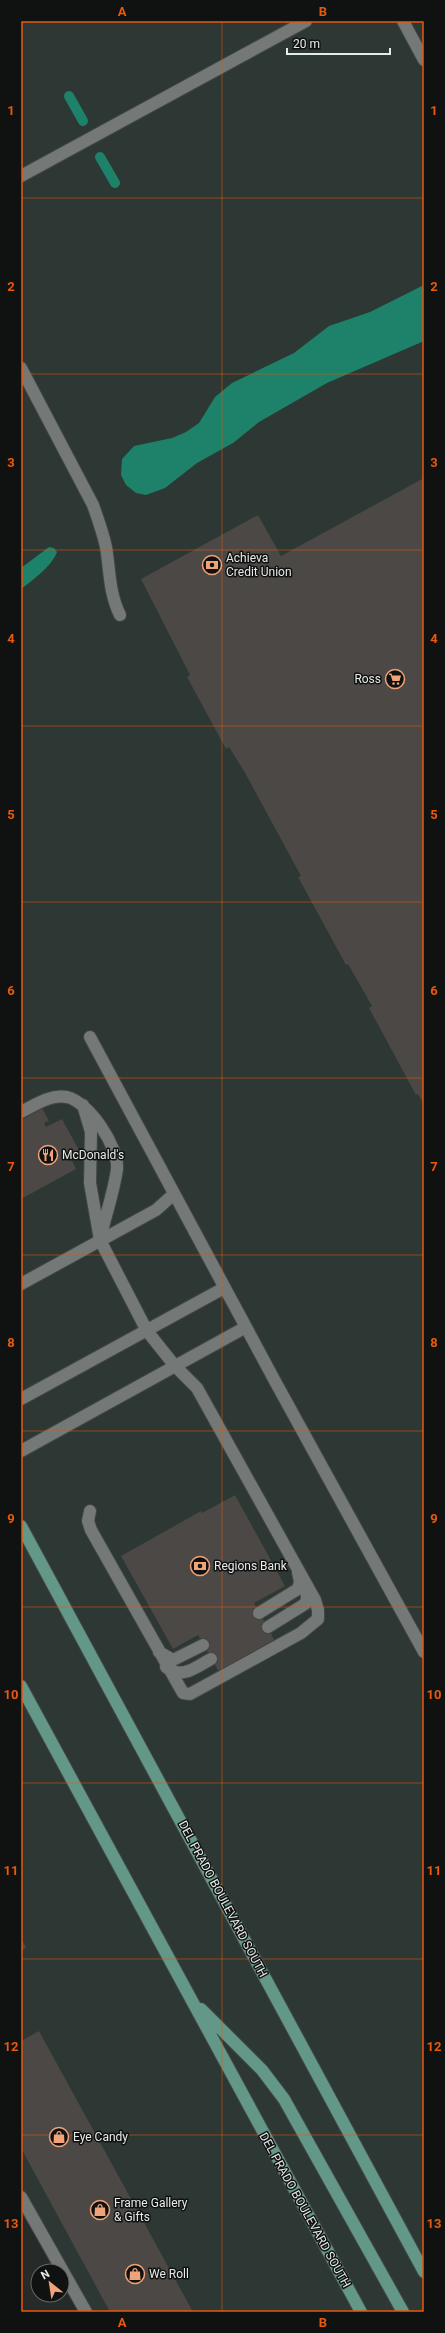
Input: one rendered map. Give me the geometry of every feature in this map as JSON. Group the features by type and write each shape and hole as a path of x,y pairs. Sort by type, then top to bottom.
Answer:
{"main road":[{"name":"DEL PRADO BOULEVARD SOUTH","path":"21,1526 424,2272"},
{"name":"DEL PRADO BOULEVARD SOUTH","path":"21,1686 361,2312"},
{"path":"191,2000 262,2070 284,2099 403,2312"}],"lane":[{"path":"21,176 306,21"},
{"path":"403,21 424,60"},
{"path":"21,368 92,506 101,528 106,547 110,588 120,615"},
{"path":"90,1037 224,1288 424,1652"},
{"path":"21,1112 52,1097 67,1097 83,1105 93,1115 103,1130 114,1156 117,1168 100,1240"},
{"path":"83,1105 91,1132 90,1183 100,1240 147,1331 175,1366 197,1388 315,1600 318,1619 312,1626 301,1633 190,1694 183,1693 178,1689 91,1530 88,1521 90,1511"},
{"path":"21,1284 156,1210 174,1194"},
{"path":"21,1399 224,1288"},
{"path":"21,1451 246,1327"},
{"path":"259,1613 298,1589 300,1582 296,1565"},
{"path":"268,1627 305,1604 308,1591 305,1582"},
{"path":"158,1651 173,1660 203,1645"},
{"path":"166,1667 173,1672 185,1673 211,1658"},
{"path":"21,2197 86,2312"}],"shaded area":[{"path":"21,21 424,21 424,2312 78,2312 70,2298 70,2263 51,2263 21,2208"},
{"path":"424,285 424,341 327,383 259,422 233,443 197,463 165,488 146,495 136,493 126,485 121,475 122,459 134,446 172,438 186,432 199,423 215,397 232,383 294,353 329,326 370,312"},
{"path":"49,547 54,548 57,552 55,557 42,572 21,589 21,568"}],"building":[{"path":"424,478 424,1105 418,1094 416,1095 369,1008 372,1006 348,964 346,965 298,877 301,876 244,771 229,747 226,749 187,677 190,675 141,579 258,515 281,556"},
{"name":"McDonald's","path":"42,1108 49,1121 44,1123 46,1127 62,1119 80,1152 70,1157 76,1169 21,1199 21,1120"},
{"name":"Regions Bank","path":"235,1495 285,1586 254,1603 275,1641 219,1672 198,1635 173,1649 121,1556 201,1511 202,1513"},
{"path":"21,1939 26,1947 21,1952"},
{"path":"39,2031 193,2312 110,2312 21,2148 21,2041"}],"waterway":[{"path":"69,96 83,121"},
{"path":"100,157 115,183"}],"place":[{"name":"Achieva Credit Union","path":"212,565"},
{"name":"Ross","path":"395,679"},
{"name":"McDonald's","path":"48,1155"},
{"name":"Regions Bank","path":"200,1566"},
{"name":"Eye Candy","path":"59,2137"},
{"name":"Frame Gallery & Gifts","path":"100,2210"},
{"name":"We Roll","path":"135,2274"}]}
